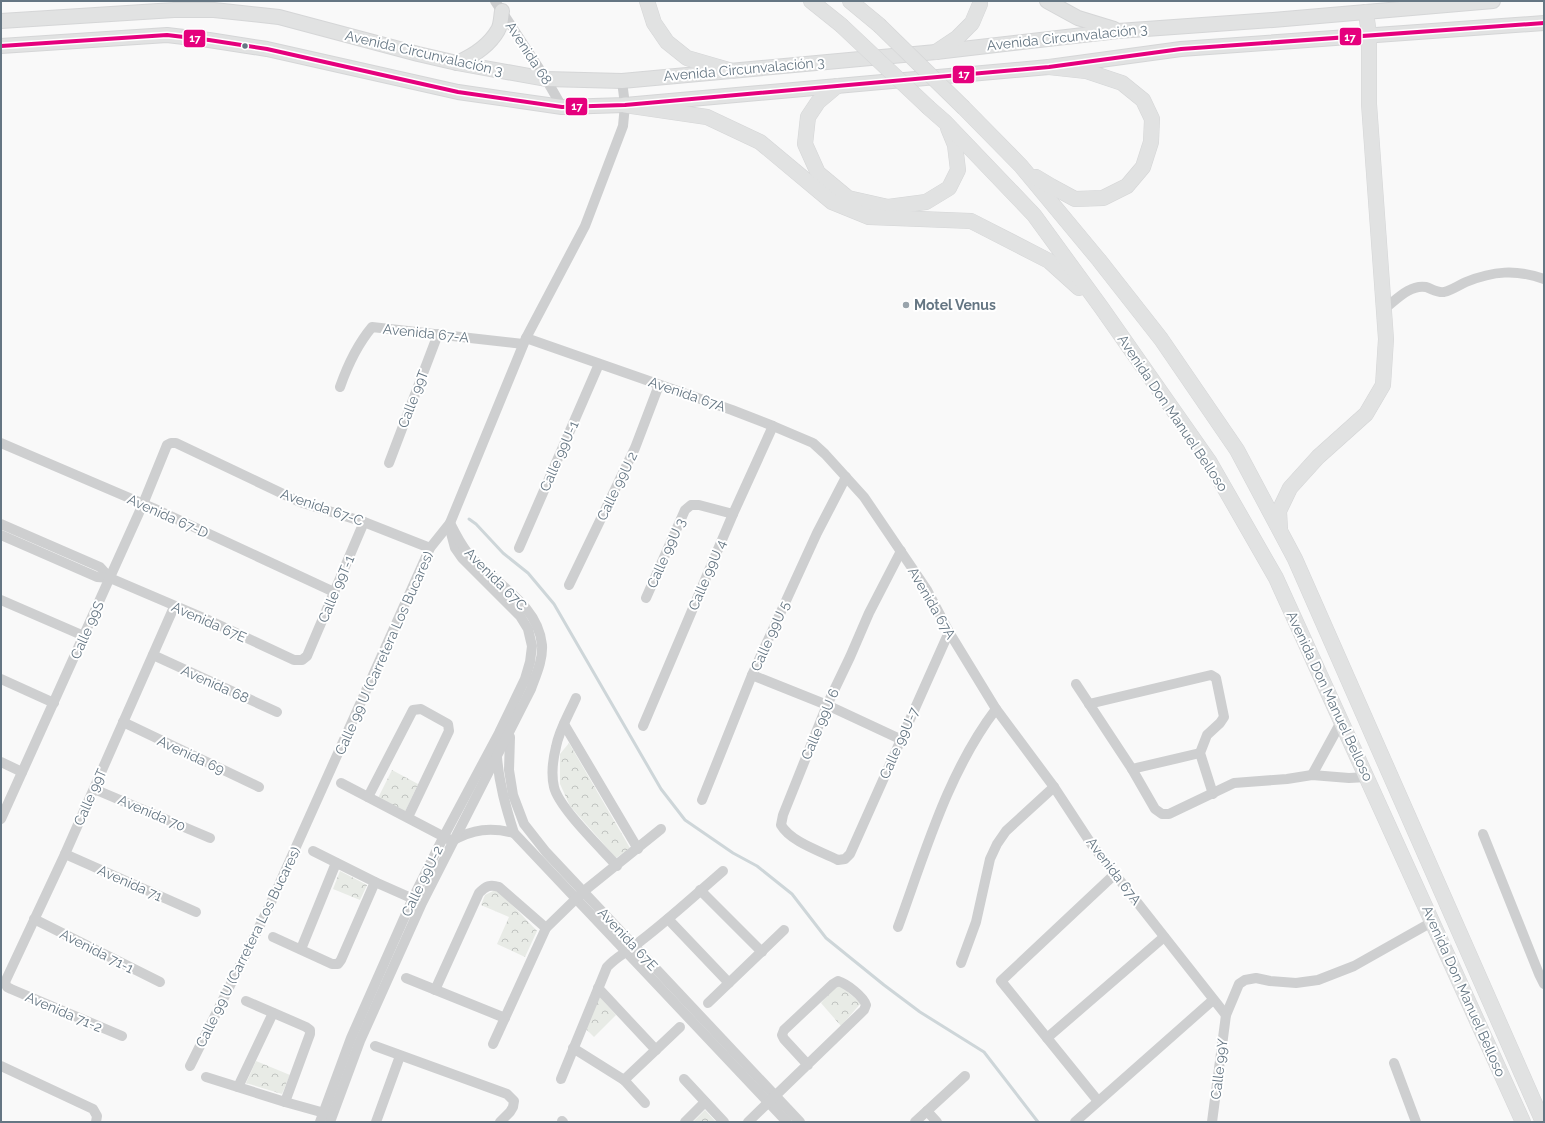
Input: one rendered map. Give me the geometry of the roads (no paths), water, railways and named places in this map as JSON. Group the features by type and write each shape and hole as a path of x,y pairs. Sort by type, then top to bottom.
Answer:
{"main road":[{"path":"647,1 654,23 667,42 687,58 732,71"},
{"name":"Avenida Don Manuel Belloso","path":"811,1 841,25 945,122 1034,215 1102,307 1209,461 1276,578 1341,722 1368,777 1523,1122"},
{"path":"936,52 957,38 972,23 980,1"},
{"path":"1047,1 1078,18 1118,31"},
{"name":"Avenida Circunvalación 3","path":"1,21 174,10 214,10 279,17 418,54 457,63 546,79 622,81 936,52 1118,31 1493,1"},
{"name":"Avenida Don Manuel Belloso","path":"857,3 1021,166 1162,339 1237,450 1302,574 1543,1122"},
{"path":"457,63 471,57 485,46 498,29 499,6"},
{"path":"1281,532 1279,511 1290,488 1318,457 1366,414 1383,385 1386,339 1369,104 1368,35 1366,12"},
{"name":"Avenida Circunvalación 3","path":"1,46 167,36 209,40 267,49 458,92 562,107 625,105 837,86 1049,66 1181,49 1544,23"},
{"path":"1021,166 1051,186 1075,199 1103,198 1128,186 1143,167 1151,142 1152,119 1143,100 1122,83 1086,71 1049,66"},
{"path":"837,86 818,102 808,117 805,144 818,173 848,198 888,207 926,202 949,188 958,170 955,145 945,122"},
{"path":"625,105 707,117 760,142 832,202 869,217 970,221 1050,261 1102,307"}],"street":[{"name":"Avenida 68","path":"499,6 546,79 562,107"},
{"name":"Calle 99 U (Carretera Los Bucares)","path":"190,1066 269,907 430,548 450,522 525,341 585,226 623,126 625,105 622,81"},
{"path":"1384,309 1407,291 1418,287 1426,287 1443,292 1486,274 1500,272 1532,275 1544,279"},
{"name":"Avenida 67-A","path":"340,387 352,356 372,327 525,341"},
{"name":"Calle 99T","path":"389,463 438,334"},
{"name":"Avenida 67A","path":"525,341 599,364 773,426 812,443 825,454 864,497 901,551 927,590 949,632 996,709 1054,787 1092,845 1226,1015"},
{"name":"Calle 99U-1","path":"519,548 599,364"},
{"name":"Calle 99U 2","path":"569,585 635,448 659,385"},
{"name":"Calle 99U 4","path":"643,726 733,514 773,426"},
{"name":"Calle 99S","path":"1,819 143,504 167,445 171,443"},
{"name":"Avenida 67-C","path":"171,443 176,443 300,502 364,522 430,548"},
{"name":"Avenida 67-D","path":"1,444 143,504 334,592"},
{"name":"Calle 99U 5","path":"702,800 752,675 817,533 846,477"},
{"name":"Calle 99U 3","path":"646,598 685,510 691,505 699,505 733,514"},
{"name":"Calle 99T-1","path":"308,656 364,522"},
{"name":"Avenida 67C","path":"450,522 454,548 462,558 520,616 537,646"},
{"name":"Avenida 67E","path":"1,524 100,567 110,578"},
{"name":"Avenida 67E","path":"1,536 97,577 110,578 174,607 206,619 294,660 302,660 308,656"},
{"name":"Calle 99U 6","path":"850,854 845,859 838,860 797,840 785,832 780,825 827,705 869,613 901,551"},
{"path":"1,600 84,636"},
{"name":"Calle 99T","path":"7,987 5,982 65,854 174,607"},
{"name":"Calle 99U-7","path":"850,854 949,632"},
{"name":"Calle 99U-2","path":"448,838 497,756 531,689 540,665 537,646"},
{"name":"Calle 99U-2","path":"326,1118 354,1031 525,679 537,646"},
{"name":"Avenida 68","path":"153,655 277,712"},
{"path":"752,675 827,705 900,739"},
{"path":"1089,704 1211,675 1216,678 1224,717 1220,723 1207,735 1200,753 1213,794"},
{"path":"1,679 54,703"},
{"path":"1076,684 1132,768 1155,809 1162,814 1169,814 1234,784 1288,779 1312,775 1349,778 1368,777"},
{"path":"576,698 556,746 553,768 554,787 565,808 617,866"},
{"path":"368,797 413,710 421,709 448,724 449,731 408,817"},
{"path":"898,927 933,830 953,784 975,741 986,722 996,709"},
{"name":"Avenida 69","path":"123,722 259,787"},
{"path":"1312,775 1341,722"},
{"path":"564,724 638,849"},
{"name":"Avenida 67E","path":"510,731 509,770 513,795 524,824 580,895"},
{"name":"Avenida 67E","path":"499,733 497,756 499,777 503,798 514,833 580,895 771,1099 800,1122"},
{"path":"1132,768 1200,753"},
{"path":"1,762 22,772"},
{"path":"341,783 448,838 488,829 514,833"},
{"path":"961,963 973,931 990,859 997,844 1006,831 1054,787"},
{"name":"Avenida 70","path":"94,789 210,838"},
{"path":"493,1044 546,928 580,895 661,829"},
{"path":"1483,834 1544,984"},
{"path":"313,851 375,882 417,900"},
{"name":"Avenida 71","path":"65,854 196,912"},
{"path":"301,949 336,862"},
{"path":"561,1079 607,967 616,958 630,949 668,919 723,870"},
{"path":"1098,1101 1001,981 1115,874"},
{"path":"273,937 332,964 338,964 375,882"},
{"path":"435,990 479,893 485,887 492,884 499,887 546,928"},
{"path":"700,890 762,952"},
{"name":"Avenida 71-1","path":"34,919 160,982"},
{"path":"668,919 729,983"},
{"name":"Calle 99Y","path":"1212,1122 1226,1015 1239,984 1245,980 1256,978 1270,981 1296,983 1318,980 1354,966 1432,922"},
{"path":"708,1003 784,930"},
{"path":"1047,1038 1164,937"},
{"path":"406,978 505,1018"},
{"path":"748,1122 808,1065 864,1010 866,1005 864,1000 843,982 838,981 833,984 784,1030 782,1035 784,1039 808,1065"},
{"name":"Avenida 71-2","path":"7,987 122,1036"},
{"path":"598,988 656,1050"},
{"path":"1075,1122 1213,1000"},
{"path":"246,1001 310,1030 310,1034 285,1102"},
{"path":"238,1087 273,1012"},
{"path":"624,1080 680,1027"},
{"path":"375,1046 507,1094 514,1101 513,1107 500,1122"},
{"path":"573,1048 624,1080 645,1103"},
{"path":"376,1122 400,1056"},
{"path":"1394,1063 1416,1122"},
{"path":"1,1066 93,1109 97,1116 96,1122"},
{"path":"916,1122 965,1076"},
{"path":"206,1077 285,1102 326,1118"},
{"path":"684,1079 724,1122"},
{"name":"Avenida 67E","path":"771,1099 787,1122"},
{"path":"685,1122 705,1102"},
{"path":"927,1111 937,1122"}],"waterway":[{"path":"469,519 476,524 503,553 528,573 554,604 661,789 685,820 733,853 757,866 792,894 826,938 884,985 920,1012 984,1052 1038,1122"}],"place":[{"name":"Motel Venus","path":"906,305"}]}
